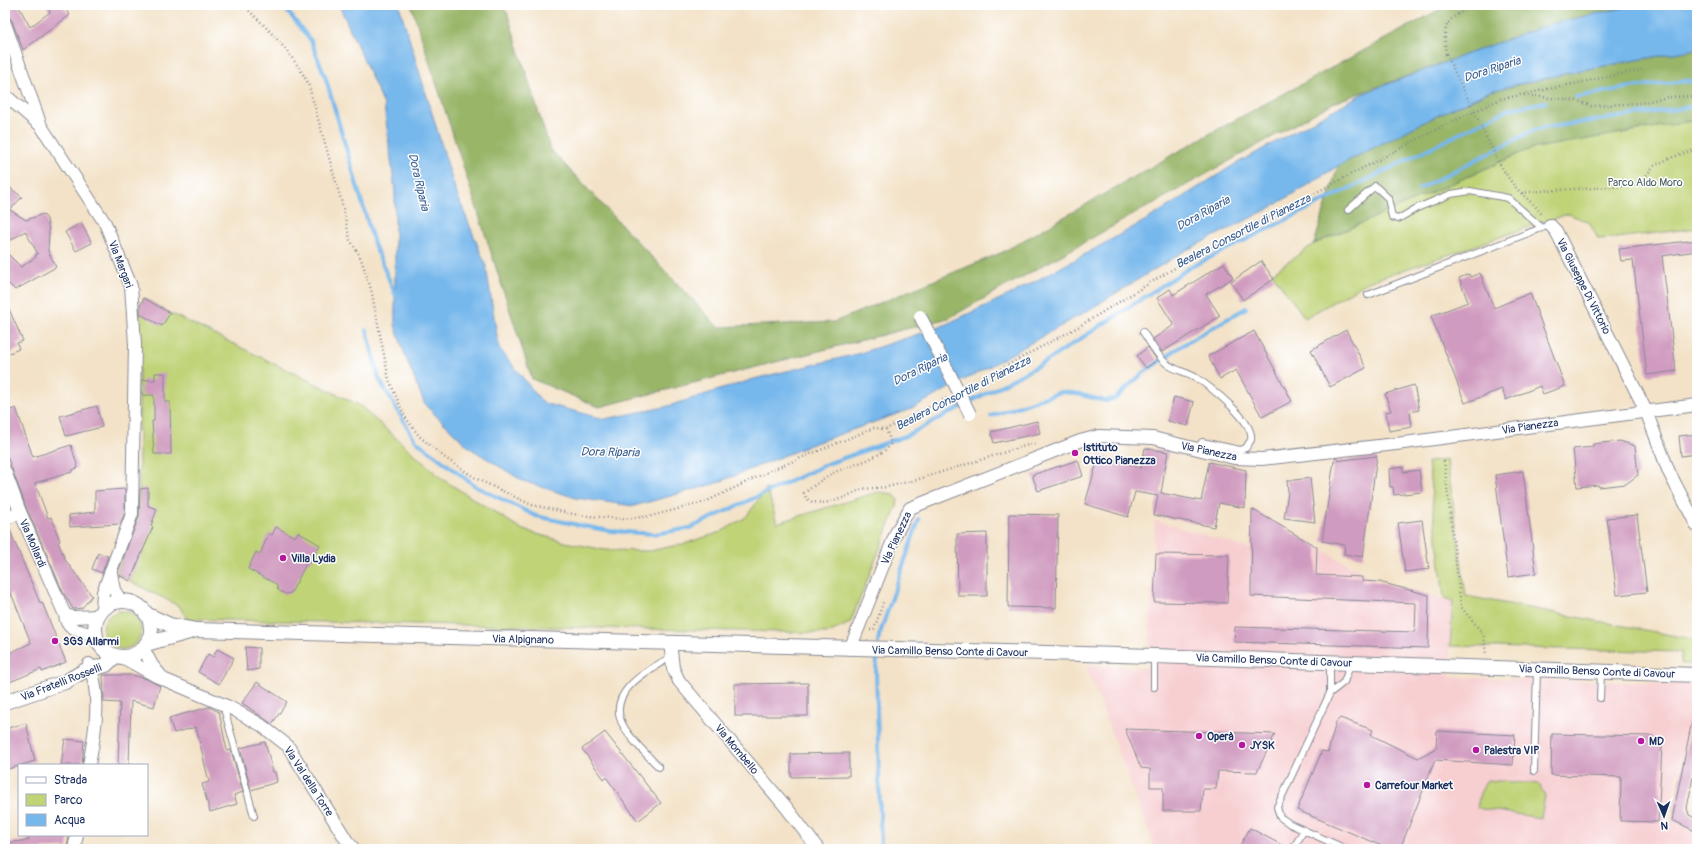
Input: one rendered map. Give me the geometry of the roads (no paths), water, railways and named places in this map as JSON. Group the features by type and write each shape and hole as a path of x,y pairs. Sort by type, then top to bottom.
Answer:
{"street":[{"name":"Via Margari","path":"5,24 41,126 105,223 132,286 135,344 132,514 103,592 100,613"},
{"path":"5,95 41,126"},
{"name":"Via Giuseppe Di Vittorio","path":"1546,227 1556,231 1646,411 1669,472 1697,526"},
{"path":"920,316 970,414"},
{"name":"Via Pianezza","path":"850,649 896,533 910,508 1073,444 1099,436 1153,438 1234,458 1262,458 1396,444 1697,405"},
{"name":"Via Mollardi","path":"5,471 20,512 65,615 66,623 69,627 86,631 97,639"},
{"path":"5,519 20,512"},
{"path":"111,573 114,590 121,602"},
{"path":"65,615 74,617 100,613 114,603 121,602 135,604 146,614 150,626 150,632 144,646 133,655 118,656 108,653 97,639"},
{"path":"90,764 97,705 95,686 88,668 95,654 97,639 96,622 100,613"},
{"name":"Via Alpignano","path":"146,614 170,625 196,630 670,642 850,649"},
{"name":"Via Alpignano","path":"144,646 196,630"},
{"name":"Via Mombello","path":"670,642 673,668 679,681 786,807 818,849"},
{"name":"Via Val della Torre","path":"144,646 152,665 168,682"},
{"name":"Via Camillo Benso Conte di Cavour","path":"850,649 1351,662 1697,675"},
{"name":"Via Val della Torre","path":"118,656 150,674 223,705 261,725 288,746 354,849"},
{"name":"Via Fratelli Rosselli","path":"5,702 65,682 88,668 106,665 118,656"},
{"path":"74,849 77,836"}],"lane":[{"path":"1348,210 1375,186 1388,198 1392,217 1398,219 1417,208 1451,194 1470,191 1508,198 1546,227"},
{"path":"1368,295 1546,227"},
{"path":"1143,332 1159,356 1167,364 1195,377 1222,398 1240,416 1249,429 1251,439 1246,448 1240,450 1202,442 1197,449"},
{"path":"1154,656 1154,688"},
{"path":"658,767 624,728 617,713 618,702 626,690 641,676 671,657"},
{"path":"1330,662 1330,693 1277,807 1280,817 1290,824 1346,849"},
{"path":"1330,693 1344,682 1351,662"},
{"path":"1534,771 1537,670"},
{"path":"1600,698 1601,672"},
{"path":"223,705 254,816"},
{"path":"1293,849 1304,830"}],"water":[{"name":"Dora Riparia","path":"339,5 399,5 456,192 486,266 499,348 543,403 605,419 665,407 754,379 857,354 940,327 1013,293 1080,257 1148,219 1232,166 1362,94 1550,24 1641,5 1697,5 1697,49 1577,71 1490,91 1428,120 1338,166 1270,208 1183,252 1082,314 911,409 818,442 714,484 634,506 576,498 523,481 470,448 425,405 406,358 395,325 395,191 384,105"}],"waterway":[{"path":"280,5 289,13 311,41 326,79 374,244 396,296 400,299"},
{"name":"Bealera Consortile di Pianezza","path":"1576,97 1631,87 1697,80"},
{"name":"Bealera Consortile di Pianezza","path":"367,330 379,379 415,440 475,486 536,516 578,525 610,531 655,534 690,528 827,464 908,435 1045,362 1189,268 1509,109 1546,102"},
{"path":"1419,189 1536,129 1697,106"},
{"path":"991,416 1061,392 1073,393 1106,401 1116,398 1142,374 1181,346 1246,308"},
{"path":"878,643 879,636 919,519"},
{"path":"877,659 876,671 881,849"}],"place":[{"name":"Istituto Ottico Pianezza","path":"1075,453"},
{"name":"Villa Lydia","path":"283,558"},
{"name":"SGS Allarmi","path":"55,641"},
{"name":"Operà","path":"1199,736"},
{"name":"MD","path":"1641,741"},
{"name":"JYSK","path":"1242,745"},
{"name":"Palestra VIP","path":"1476,750"},
{"name":"Carrefour Market","path":"1367,785"}],"park label":[{"name":"Parco Aldo Moro","path":"1645,182"}]}
